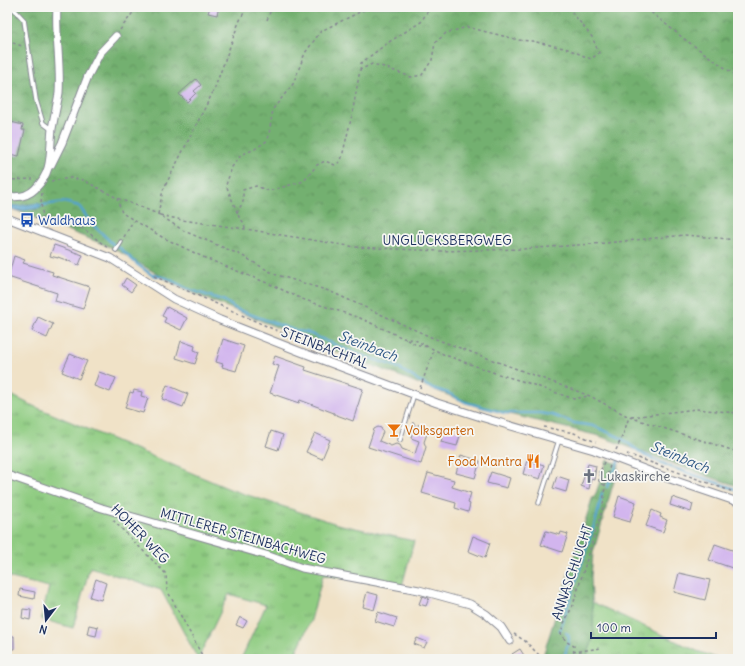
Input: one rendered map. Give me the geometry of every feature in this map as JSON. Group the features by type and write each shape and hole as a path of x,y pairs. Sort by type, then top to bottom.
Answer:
{"street":[{"path":"48,173 52,130 58,93 57,7"},
{"path":"7,196 12,197 29,195 43,181 62,143 88,76 100,54 116,36"},
{"name":"STEINBACHTAL","path":"7,218 110,258 174,299 220,320 301,352 417,392 484,418 594,450 670,479 738,502"},
{"name":"MITTLERER STEINBACHWEG","path":"7,475 102,508 269,556 302,568 419,590 470,604 486,614 501,628 510,640"}],"lane":[{"path":"12,7 24,20 36,100 43,123 52,130"},
{"path":"115,251 121,242"},
{"path":"400,440 417,392"},
{"path":"538,503 559,439"}],"path":[{"path":"116,36 137,7"},
{"path":"158,214 163,190 214,90 239,22 247,7"},
{"path":"267,20 272,7"},
{"path":"245,229 244,223 237,213 226,185 232,167 241,155 255,149 268,140 273,110 293,84 305,53 322,31 368,7"},
{"path":"237,213 243,202 243,190 256,186 269,191 304,182 318,166 325,161 335,165 341,161 352,115 361,63 389,42 421,22 430,7"},
{"path":"360,70 372,64 410,77 422,74 432,60 435,44 446,33 467,27 519,40 532,40 568,49 591,59 599,53 592,38 571,12 570,7"},
{"path":"648,7 652,13 683,38 738,77"},
{"path":"7,41 25,47"},
{"path":"7,180 36,179 43,181 71,178 83,180 117,198 158,214 184,231 240,255 274,274 329,291 432,338 590,396 629,417 738,452"},
{"path":"117,198 122,213 162,237 205,258 272,285 302,299 374,324 415,344 430,347"},
{"path":"41,203 43,208 44,232"},
{"name":"UNGLÜCKSBERGWEG","path":"158,214 182,220 355,247 440,251 523,249 685,235 738,240"},
{"path":"22,215 43,219 48,217 84,229 115,251"},
{"path":"121,242 133,220"},
{"path":"153,276 319,350"},
{"path":"405,339 415,340 495,373 528,382 574,398 590,396"},
{"path":"417,392 422,384 435,349"},
{"path":"629,417 696,409 738,413"},
{"path":"629,417 616,450 731,490"},
{"path":"414,424 419,425"},
{"path":"539,426 574,433 602,444"},
{"name":"ANNASCHLUCHT","path":"573,659 574,646 567,642 561,634 563,625 573,606 604,507 604,485 613,457"},
{"path":"603,465 600,472 599,481 604,485"},
{"path":"594,473 594,471 600,472"},
{"name":"HOHER WEG","path":"112,518 166,574 167,590 204,659"},
{"path":"514,633 525,641 543,659"},
{"path":"573,652 601,648"}],"green space":[{"path":"7,7 738,7 738,486 599,436 476,406 345,355 183,289 113,248 7,207"},
{"path":"7,393 31,405 232,490 337,524 414,541 402,586 323,575 311,620 293,659 241,659 266,605 229,594 198,659 161,590 90,567 73,628 41,619 49,587 7,577"},
{"path":"607,460 619,464 593,553 591,577 594,636 586,659 542,659 592,499 596,493"},
{"path":"592,602 697,651 719,659 586,659 594,636"}],"water":[{"path":"39,203 41,208 21,211 7,209 7,205 17,206"}],"building":[{"path":"210,7 219,7 217,15 208,13"},
{"path":"196,79 201,85 194,91 196,93 187,102 179,94"},
{"path":"7,121 23,125 22,130 25,130 19,156 9,154 11,148 7,147"},
{"path":"54,245 83,255 79,265 58,257 50,256"},
{"path":"14,256 25,260 23,263 53,272 52,275 90,287 83,309 55,301 57,293 8,277"},
{"path":"126,278 136,285 131,292 122,285"},
{"path":"167,307 187,318 181,330 164,322 166,318 162,316"},
{"path":"38,317 53,324 47,338 32,331"},
{"path":"223,339 244,346 236,371 222,367 223,364 216,362"},
{"path":"181,341 195,346 194,350 199,352 195,364 176,358"},
{"path":"70,354 87,361 79,379 62,372"},
{"path":"275,356 306,367 305,370 363,389 353,421 300,400 299,403 270,393 279,366 272,364"},
{"path":"99,372 116,378 110,392 94,386"},
{"path":"167,385 188,394 183,407 162,399"},
{"path":"134,390 142,392 141,396 148,398 143,413 125,408 130,392 133,393"},
{"path":"414,425 428,431 424,442 426,447 421,464 368,447 374,429 378,427 381,428 383,432 379,441 391,446 396,444 400,445 402,449 415,454 419,441 411,438"},
{"path":"445,427 461,432 457,446 441,442"},
{"path":"271,431 283,435 278,450 266,446"},
{"path":"315,433 330,440 322,459 306,452"},
{"path":"461,455 480,461 475,478 456,473"},
{"path":"527,460 544,465 540,479 523,474"},
{"name":"Lukaskirche","path":"588,464 596,466 594,480 591,479 589,489 581,486"},
{"path":"491,472 510,478 507,488 487,483"},
{"path":"428,473 454,480 452,487 471,493 468,503 470,504 468,512 455,508 456,503 422,493"},
{"path":"557,476 569,480 566,492 553,488"},
{"path":"619,496 636,502 630,522 613,517"},
{"path":"672,497 693,504 691,512 670,505"},
{"path":"652,510 661,514 660,517 667,520 663,532 646,526"},
{"path":"546,531 560,535 561,532 568,534 562,552 541,545"},
{"path":"473,536 490,543 485,558 468,551"},
{"path":"715,544 738,552 738,570 709,560"},
{"path":"679,573 710,580 705,600 674,592"},
{"path":"96,579 106,583 101,600 90,597"},
{"path":"20,589 35,592 34,599 19,596"},
{"path":"367,592 378,595 374,610 363,607"},
{"path":"422,596 429,598 426,606 419,604"},
{"path":"23,609 31,610 30,620 22,618"},
{"path":"378,612 397,618 394,627 375,621"},
{"path":"240,617 247,621 243,628 236,625"},
{"path":"89,625 98,627 96,636 87,634"},
{"path":"7,636 14,636 14,649 7,649"},
{"path":"417,638 427,642 424,648 414,644"},
{"path":"520,649 525,657 515,659 512,654"}],"waterway":[{"name":"Steinbach","path":"37,206 64,202 79,206 91,223 114,245 120,248 138,265 152,275 167,278 188,289 225,301 236,309 296,331 306,332 354,353 395,366 429,387 448,393 465,402 505,413 540,413 552,415 574,423 594,426 621,438 644,455 671,467 738,490"},
{"path":"607,487 619,460"},
{"path":"560,630 597,516 602,493"},
{"path":"564,659 569,639 568,634 566,633"}],"place":[{"name":"Waldhaus","path":"27,220"},
{"name":"Volksgarten","path":"394,430"},
{"name":"Food Mantra","path":"533,461"},
{"name":"Lukaskirche","path":"589,476"}]}
